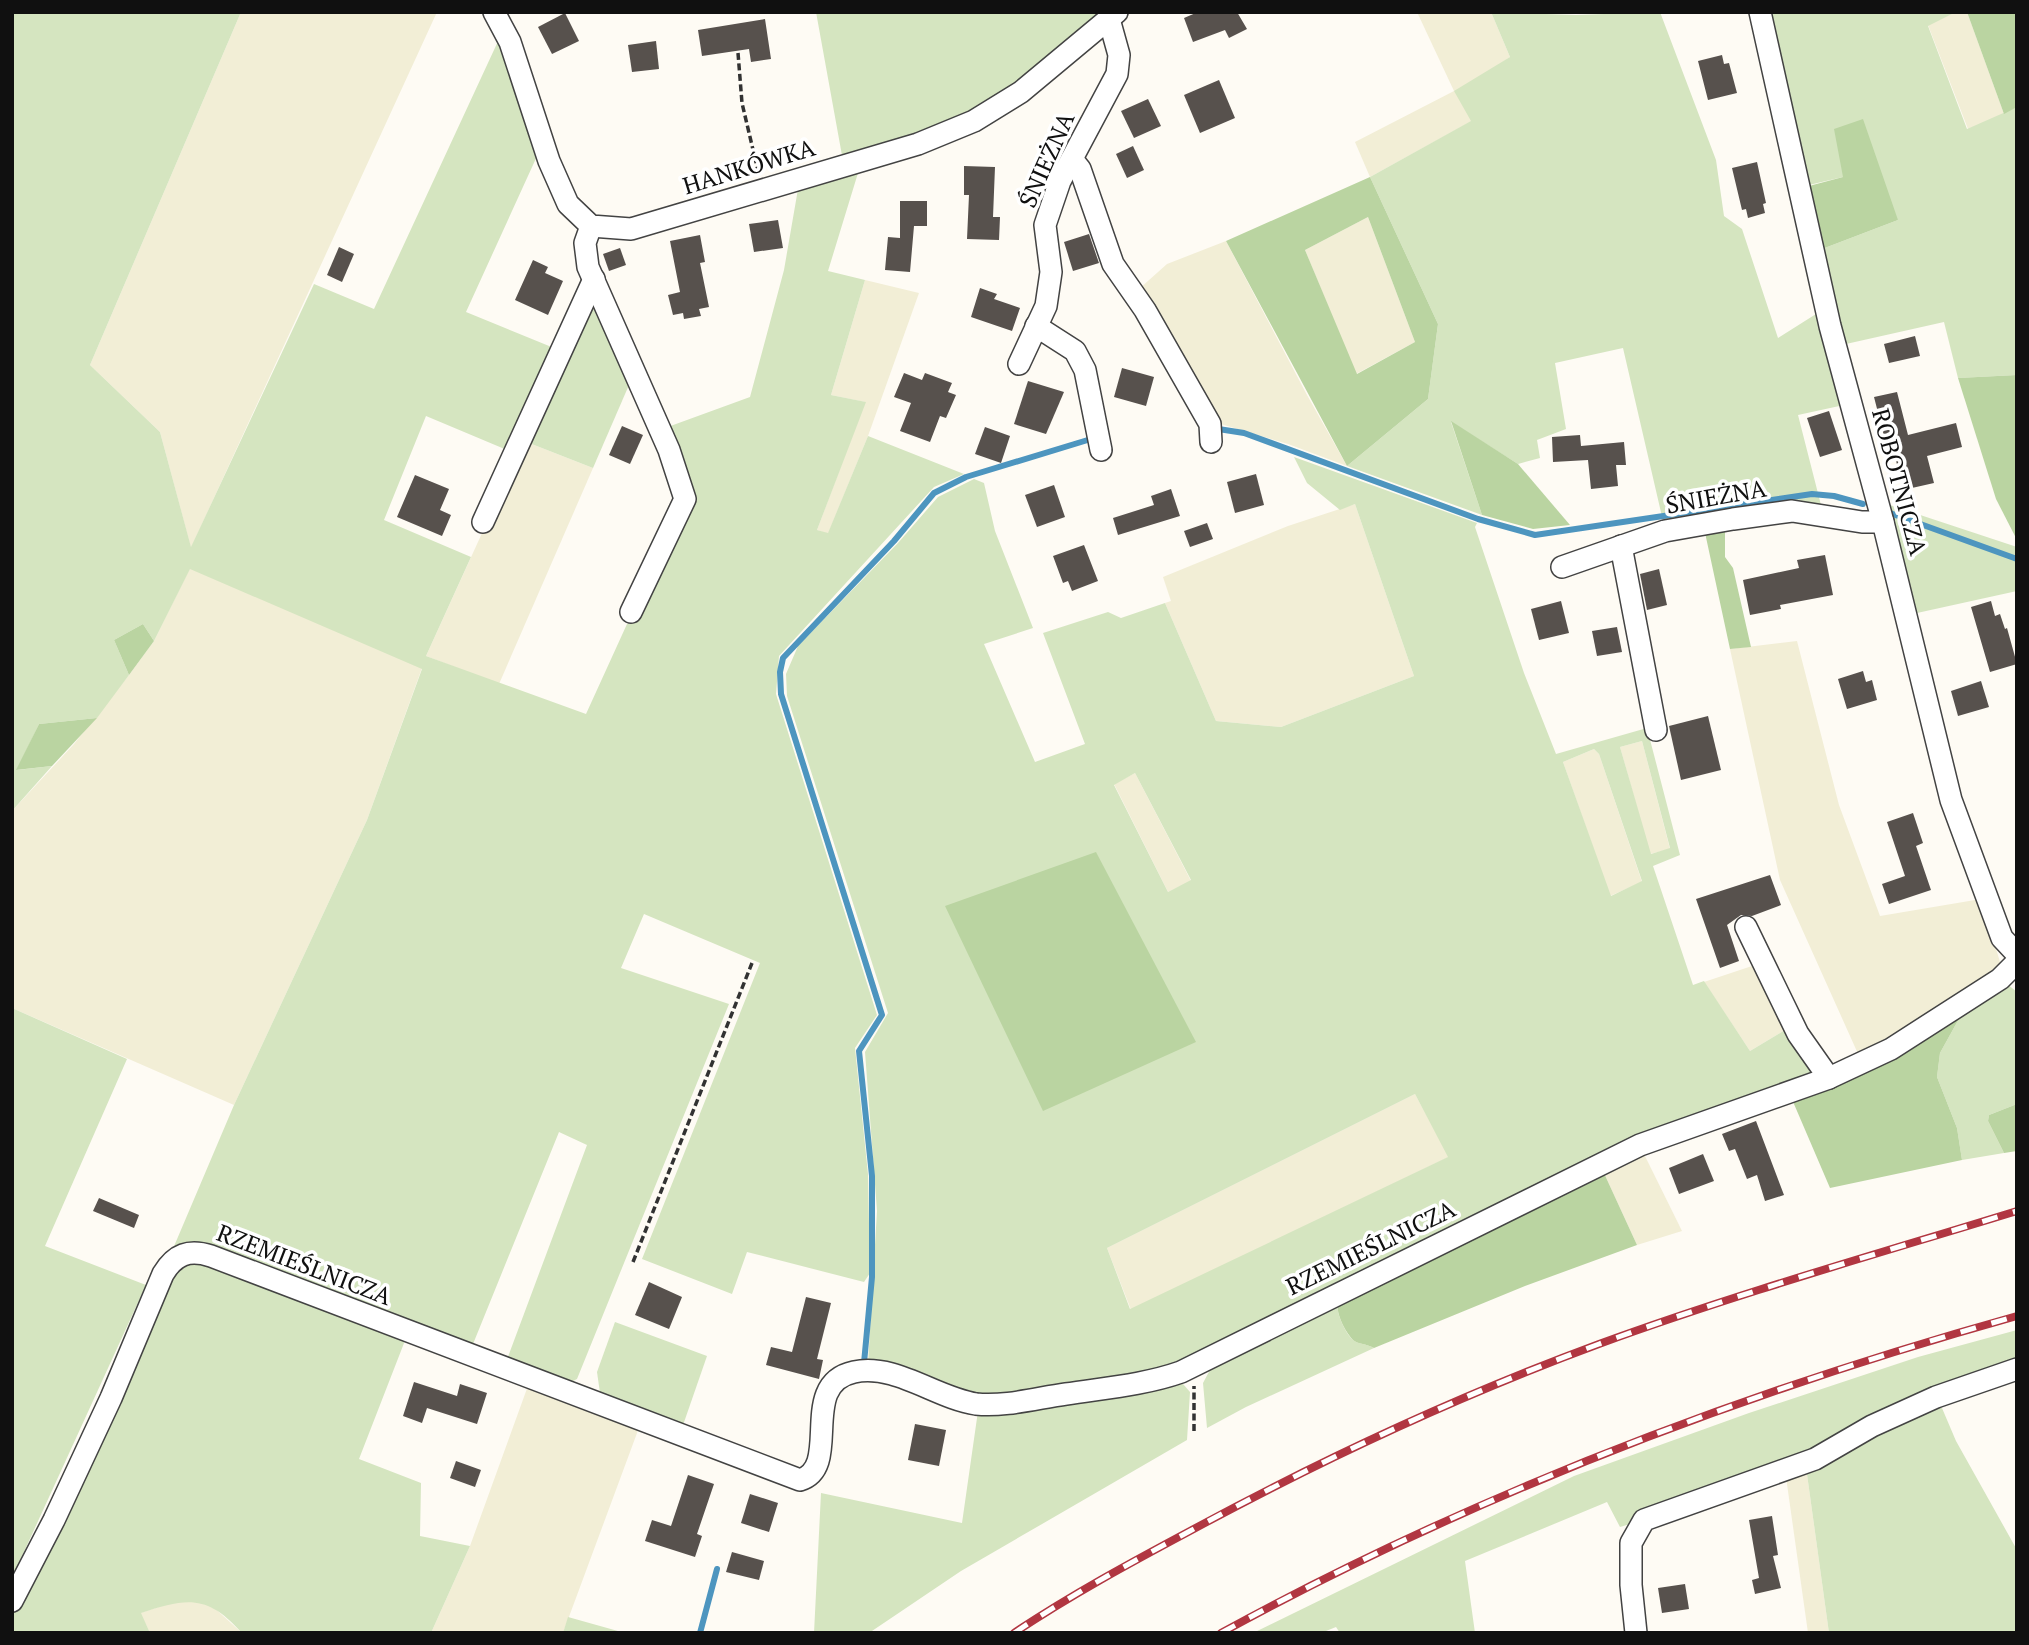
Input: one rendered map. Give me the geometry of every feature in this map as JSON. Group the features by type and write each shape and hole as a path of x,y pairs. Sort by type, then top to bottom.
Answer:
{"street":[{"path":"494,12 510,41 549,161 568,204 591,226 584,243 594,279 669,450 685,499 631,612"},
{"name":"ROBOTNICZA","path":"1760,12 1830,326 1884,522 1951,800 2002,938 2016,964"},
{"name":"HANKÓWKA","path":"591,226 631,229 918,144 974,121 1021,92 1113,15"},
{"name":"ŚNIEŻNA","path":"1019,364 1046,306 1051,272 1045,225 1060,181 1117,74 1119,55 1113,15"},
{"path":"1072,159 1080,169 1113,264 1145,310 1210,433"},
{"path":"483,522 594,279"},
{"path":"1036,327 1075,351 1085,370 1101,450"},
{"name":"ŚNIEŻNA","path":"1562,567 1665,531 1791,511 1862,522 1884,522"},
{"path":"1622,546 1656,730"},
{"path":"1746,927 1798,1034 1829,1078"},
{"name":"RZEMIEŚLNICZA","path":"12,1601 100,1422 163,1274 176,1258 193,1252 212,1256 800,1480 814,1471 818,1461 827,1392 833,1382 855,1372 881,1373 947,1398 991,1404 1148,1381 1191,1367 1640,1145 1829,1078 1891,1049 2016,964"},
{"path":"1636,1633 1631,1585 1631,1543 1644,1520 1815,1459 1872,1426 1936,1397 2017,1369"}],"path":[{"path":"738,53 742,103 762,190"},
{"path":"633,1262 752,963"},
{"path":"1191,1367 1194,1431"}],"shaded area":[{"path":"241,12 437,12 191,548 160,432 90,365"},
{"path":"1417,12 1491,12 1510,57 1491,70 1472,121 1370,177 1355,142 1454,91"},
{"path":"1956,12 1967,12 2004,114 1968,129 1928,25"},
{"path":"1368,217 1415,342 1356,374 1305,250"},
{"path":"1226,241 1347,466 1288,444 1214,422 1139,289 1167,264"},
{"path":"865,280 919,293 868,436 828,534 817,530 865,402 831,395"},
{"path":"524,441 593,468 499,684 426,656"},
{"path":"1355,504 1414,676 1281,727 1216,721 1165,603 1171,601 1163,577 1288,526"},
{"path":"190,568 422,668 367,820 234,1105 12,1008 12,811 74,744 154,641"},
{"path":"1797,641 1839,805 1880,916 1981,899 2000,962 1998,970 1882,1046 1859,1056 1780,880 1730,649"},
{"path":"1642,741 1670,849 1650,854 1620,747"},
{"path":"1594,749 1599,754 1642,882 1610,896 1563,762"},
{"path":"1135,773 1191,881 1168,892 1114,784"},
{"path":"1755,965 1785,1030 1750,1051 1704,982"},
{"path":"1415,1094 1449,1157 1131,1310 1107,1248"},
{"path":"1642,1150 1682,1231 1637,1245 1603,1171"},
{"path":"529,1383 640,1425 563,1633 431,1633 470,1546"},
{"path":"1806,1467 1829,1633 1808,1633 1786,1477"},
{"path":"195,1601 210,1604 242,1633 150,1633 140,1613 174,1602"}],"green space":[{"path":"12,12 241,12 90,365 160,432 191,547 314,284 374,309 500,37 538,154 466,312 554,348 507,450 426,416 384,520 471,557 426,656 586,714 627,624 633,623 689,501 665,428 750,397 784,270 798,189 858,173 828,271 865,280 831,395 866,402 817,530 828,533 868,436 964,474 934,487 779,656 776,694 877,1015 855,1048 868,1174 870,1273 864,1282 747,1252 732,1294 642,1259 760,963 644,914 621,968 729,1004 577,1379 569,1383 506,1362 587,1145 559,1132 471,1349 172,1251 234,1105 367,820 422,669 190,569 154,641 143,624 114,640 129,675 97,718 39,724 17,770 52,766 12,811"},
{"path":"816,12 1106,12 1025,78 982,106 924,135 843,161"},
{"path":"1491,12 1576,15 1660,12 1716,160 1724,216 1742,229 1778,338 1816,314 1844,405 1798,415 1822,509 1663,521 1623,348 1555,363 1566,429 1537,440 1540,458 1518,464 1451,422 1482,515 1347,466 1428,399 1438,324 1370,177 1471,121 1454,91 1510,57"},
{"path":"1767,12 1956,12 1928,26 1967,129 2017,107 2017,375 1958,378 1944,322 1846,344 1822,249 1898,220 1843,177 1809,185"},
{"path":"1967,12 2017,12 2017,107 2004,114"},
{"path":"1863,119 1898,220 1822,249 1809,186 1843,177 1834,129"},
{"path":"1370,177 1438,324 1428,399 1347,466 1226,241","holes":["1368,217 1415,342 1357,374 1305,250"]},
{"path":"594,295 632,378 593,468 524,441"},
{"path":"2017,375 2017,540 1996,499 1958,378"},
{"path":"1451,421 1518,464 1570,525 1533,529 1482,515"},
{"path":"1294,457 1477,523 1475,527 1524,673 1556,754 1647,728 1680,855 1653,866 1693,985 1704,981 1750,1051 1785,1030 1814,1076 1684,1118 1615,1149 1158,1374 993,1398 959,1394 868,1364 877,1211 865,1052 888,1013 787,696 786,674 798,646 898,543 938,497 974,479 984,483 995,531 1033,628 984,644 1035,762 1085,744 1043,633 1108,612 1121,618 1165,603 1216,721 1281,727 1414,676 1355,504 1340,510 1307,483","holes":["1642,741 1670,848 1651,854 1620,747","1594,749 1599,754 1642,881 1611,896 1563,762","1135,773 1191,880 1168,892 1114,785","1415,1094 1448,1157 1130,1309 1107,1248"]},
{"path":"1890,505 2017,547 2017,591 1917,613"},
{"path":"1725,524 1725,557 1733,568 1751,647 1730,649 1704,528"},
{"path":"143,624 154,641 129,675 114,640"},
{"path":"97,718 52,766 16,770 39,724"},
{"path":"1096,852 1196,1042 1043,1111 945,906"},
{"path":"2007,984 2017,992 2017,1104 1989,1115 1988,1121 2004,1153 1962,1160 1957,1128 1937,1077 1940,1053 1966,1006"},
{"path":"1966,1006 1940,1053 1937,1077 1957,1128 1962,1160 1830,1188 1791,1097"},
{"path":"12,1008 127,1059 45,1246 146,1285 12,1578"},
{"path":"2017,1104 2017,1151 2004,1153 1988,1121 1989,1115"},
{"path":"1603,1171 1637,1245 1525,1286 1374,1348 1355,1341 1347,1333 1338,1305"},
{"path":"192,1259 406,1338 359,1459 421,1483 420,1536 470,1546 431,1633 242,1633 218,1611 196,1603 184,1602 141,1613 150,1633 12,1633 12,1613 170,1272"},
{"path":"1338,1305 1340,1318 1350,1337 1374,1348 1207,1428 1203,1383 1211,1368"},
{"path":"615,1322 707,1356 682,1428 600,1393 597,1372"},
{"path":"2017,1330 2017,1364 1819,1450 1637,1522 1620,1527 1607,1502 1465,1561 1475,1633 1340,1633 1336,1627 1321,1633 1253,1633 1574,1476 1749,1413 1918,1357"},
{"path":"1183,1384 1190,1392 1187,1440 961,1571 869,1633 814,1633 821,1493 962,1523 978,1411"},
{"path":"1939,1401 1956,1441 2017,1550 2017,1633 1829,1633 1806,1467"},
{"path":"568,1617 625,1633 563,1633"}],"building":[{"path":"1198,12 1237,12 1247,29 1229,38 1225,30 1193,42 1184,18"},
{"path":"565,13 579,41 552,54 538,27"},
{"path":"765,19 771,59 751,62 749,49 702,56 698,30"},
{"path":"656,41 659,69 632,72 628,45"},
{"path":"1722,55 1724,64 1729,63 1737,93 1708,100 1698,61"},
{"path":"1219,80 1235,118 1200,133 1184,95"},
{"path":"1148,99 1161,126 1134,138 1121,111"},
{"path":"1133,146 1144,170 1127,178 1116,154"},
{"path":"1757,162 1766,203 1763,204 1765,213 1748,218 1746,209 1742,210 1732,168"},
{"path":"964,166 995,167 993,217 1000,217 999,240 967,239 969,195 964,195"},
{"path":"900,201 927,201 927,226 914,226 910,272 885,270 888,237 900,238"},
{"path":"778,220 783,248 754,252 749,224"},
{"path":"1089,234 1099,263 1073,271 1064,242"},
{"path":"700,235 705,262 700,263 709,307 699,309 701,316 684,319 683,313 673,315 668,295 680,292 670,241"},
{"path":"339,247 354,254 342,282 327,275"},
{"path":"620,248 626,265 609,271 603,254"},
{"path":"533,260 548,267 545,273 563,281 548,315 515,300"},
{"path":"980,288 997,294 994,299 1020,308 1012,331 971,317"},
{"path":"1915,336 1920,356 1889,363 1884,344"},
{"path":"1122,368 1154,377 1146,406 1114,397"},
{"path":"904,373 922,380 925,373 952,383 948,392 956,395 946,418 940,416 930,442 900,431 911,403 894,397"},
{"path":"1028,381 1064,392 1046,434 1014,424"},
{"path":"1897,392 1908,435 1956,423 1962,447 1927,456 1934,483 1903,490 1890,435 1884,436 1874,397"},
{"path":"1829,411 1842,450 1820,457 1807,418"},
{"path":"622,426 643,435 630,464 609,455"},
{"path":"985,427 1010,436 1001,463 975,454"},
{"path":"1580,435 1581,446 1624,442 1626,465 1616,465 1618,486 1591,489 1588,460 1553,462 1552,437"},
{"path":"1256,474 1264,505 1235,513 1227,482"},
{"path":"415,475 449,489 440,510 451,515 442,536 397,517"},
{"path":"1054,485 1065,517 1037,527 1025,495"},
{"path":"1171,489 1180,516 1118,535 1113,518 1154,505 1151,496"},
{"path":"1207,523 1213,539 1190,547 1184,531"},
{"path":"1084,545 1098,581 1072,591 1068,581 1063,583 1053,556"},
{"path":"1825,555 1833,595 1780,605 1781,609 1750,615 1743,580 1799,568 1797,560"},
{"path":"1659,569 1667,605 1647,610 1640,574"},
{"path":"1561,601 1569,633 1539,640 1531,609"},
{"path":"1991,601 1995,616 2000,614 2005,629 2007,628 2017,664 1990,672 1971,607"},
{"path":"1617,627 1622,652 1597,656 1592,631"},
{"path":"1863,671 1866,682 1872,680 1877,700 1847,709 1838,679"},
{"path":"1981,681 1989,707 1958,716 1951,691"},
{"path":"1708,716 1721,770 1681,780 1669,726"},
{"path":"1913,813 1923,843 1916,846 1931,890 1889,904 1882,884 1905,876 1887,822"},
{"path":"1770,875 1781,905 1752,916 1741,915 1727,925 1739,961 1720,968 1696,899"},
{"path":"1756,1121 1784,1195 1765,1201 1757,1175 1747,1179 1735,1149 1729,1151 1722,1134"},
{"path":"1703,1154 1714,1181 1679,1194 1669,1168"},
{"path":"99,1198 139,1215 134,1228 93,1211"},
{"path":"649,1282 682,1297 669,1329 635,1315"},
{"path":"806,1297 831,1303 817,1359 823,1360 819,1379 766,1365 771,1347 792,1352"},
{"path":"414,1382 457,1396 460,1384 487,1393 477,1424 427,1408 422,1423 403,1416"},
{"path":"915,1424 946,1430 939,1466 908,1460"},
{"path":"456,1461 481,1470 475,1487 450,1478"},
{"path":"688,1475 714,1484 697,1534 702,1536 695,1557 645,1541 652,1520 671,1526"},
{"path":"750,1494 778,1503 769,1532 741,1523"},
{"path":"1772,1516 1778,1555 1773,1556 1781,1588 1755,1594 1752,1580 1759,1578 1749,1520"},
{"path":"732,1552 764,1561 759,1580 726,1572"},
{"path":"1685,1584 1689,1609 1662,1613 1658,1588"}],"waterway":[{"path":"1212,428 1244,433 1478,519 1535,535 1812,494 1834,496 1863,504"},
{"path":"859,1364 864,1363 872,1277 872,1176 859,1051 882,1015 781,694 780,672 783,658 894,541 934,493 966,477 1091,439"},
{"path":"1890,513 2017,559"},
{"path":"700,1633 717,1569"}],"railway":[{"path":"1014,1633 1101,1580 1239,1505 1340,1454 1494,1385 1702,1308 2017,1211"},
{"path":"1221,1633 1413,1536 1610,1452 1812,1379 2017,1316"}]}
